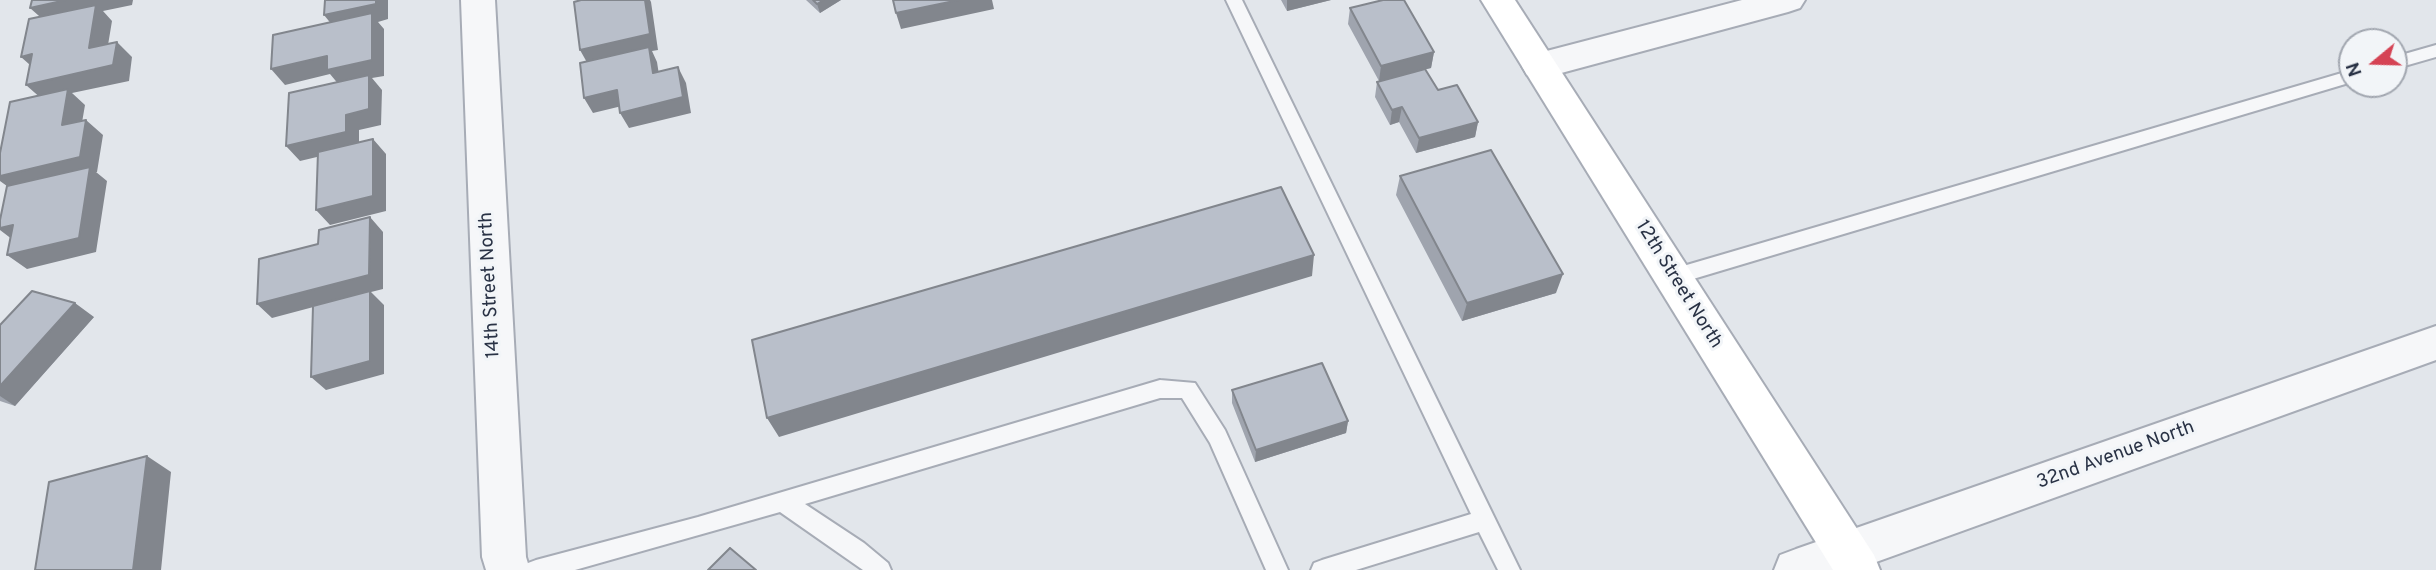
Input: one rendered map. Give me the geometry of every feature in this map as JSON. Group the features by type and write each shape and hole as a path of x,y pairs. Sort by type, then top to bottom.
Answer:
{"street":[{"name":"14th Street North","path":"478,0 504,556 509,570"},
{"name":"12th Street North","path":"1498,0 1853,561"},
{"path":"1539,65 1788,0"},
{"name":"32nd Avenue North","path":"1796,570 1853,561 2436,343"}],"lane":[{"path":"1234,0 1509,570"},
{"path":"2408,60 2436,51"},
{"path":"1673,277 2338,80"},
{"path":"536,570 698,527 1160,389 1188,389 1218,437 1277,570"},
{"path":"782,501 856,550 880,570"},
{"path":"1322,570 1485,520"}],"building":[{"path":"32,0 66,0 30,8"},
{"path":"325,0 376,0 376,4 324,15"},
{"path":"645,0 650,34 580,50 574,2"},
{"path":"893,0 959,0 896,13"},
{"path":"1383,0 1404,0 1434,52 1381,66 1350,8"},
{"path":"96,5 89,48 117,42 113,65 26,85 32,54 21,57 29,19"},
{"path":"372,13 372,60 327,70 327,56 271,69 273,35"},
{"path":"649,47 653,73 678,67 683,97 620,113 617,90 584,98 580,63"},
{"path":"1425,69 1438,90 1457,85 1478,122 1419,138 1402,107 1392,110 1377,82"},
{"path":"369,75 369,109 346,115 346,132 286,146 289,93"},
{"path":"68,89 62,125 86,120 80,157 0,176 0,153 10,102"},
{"path":"373,139 373,196 316,210 318,152"},
{"path":"1491,150 1563,274 1467,303 1400,176"},
{"path":"90,167 79,238 7,255 13,225 0,228 0,220 7,186"},
{"path":"1281,187 1314,255 767,418 752,340"},
{"path":"370,217 369,275 257,304 259,259 318,244 319,230"},
{"path":"32,291 75,303 0,386 0,325"},
{"path":"370,291 370,361 311,377 313,306"},
{"path":"1322,363 1348,421 1256,450 1232,390"},
{"path":"147,456 133,570 35,570 49,482"},
{"path":"730,548 756,570 708,570"}]}
